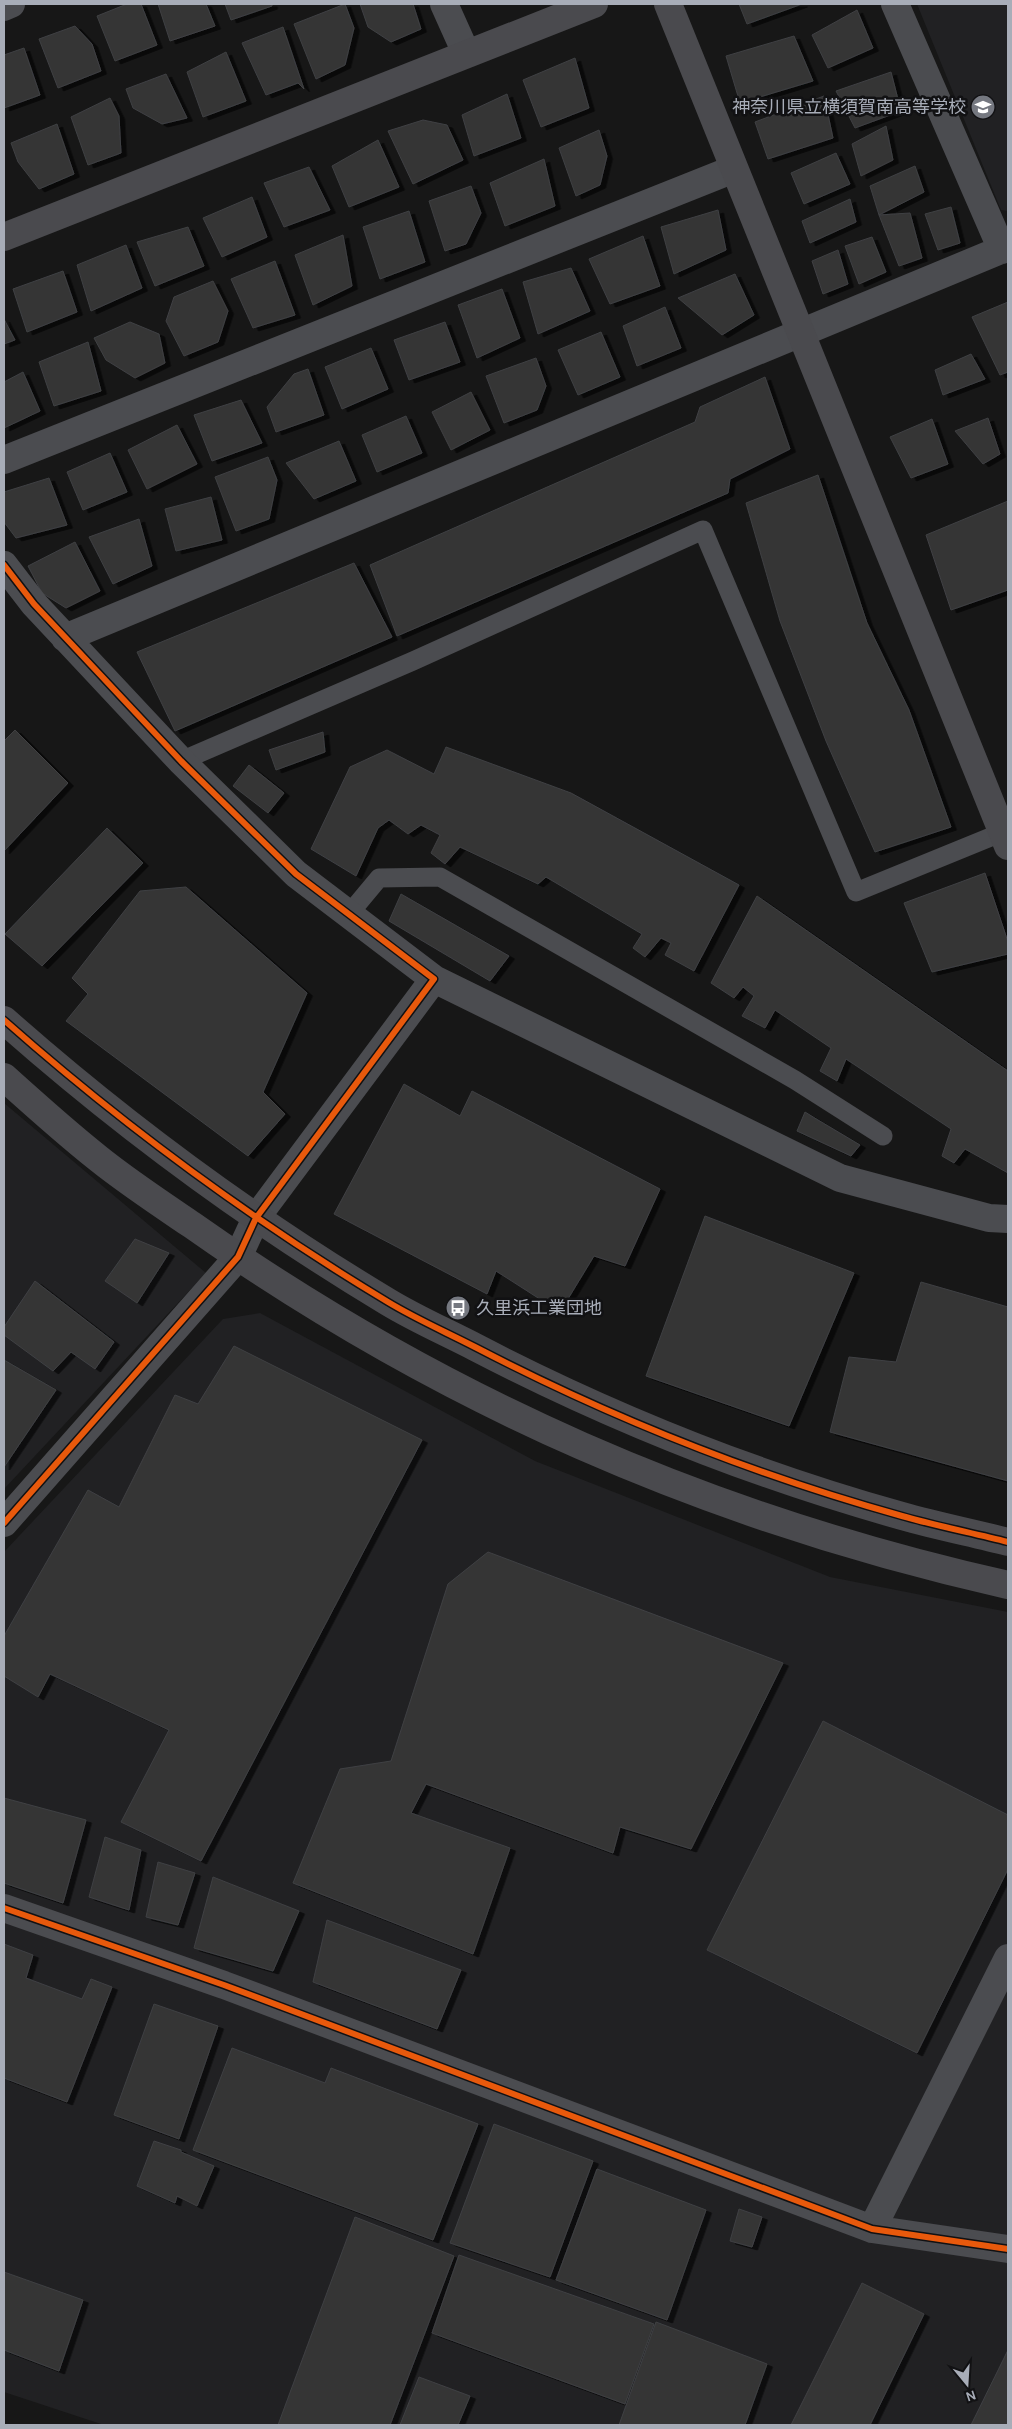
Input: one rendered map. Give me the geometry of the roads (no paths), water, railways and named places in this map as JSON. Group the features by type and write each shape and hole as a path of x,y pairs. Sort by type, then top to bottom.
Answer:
{"street":[{"path":"4,7 11,4"},
{"path":"444,4 466,54"},
{"path":"4,236 594,4"},
{"path":"668,4 1006,839"},
{"path":"65,638 1005,248 895,4"},
{"path":"4,460 734,169"},
{"path":"4,565 34,604 181,761 296,874 434,979 840,1178 989,1218 1008,1219"},
{"path":"5,1519 238,1257 256,1218 434,979"},
{"path":"4,1020 132,1129 256,1218 390,1304 529,1375 650,1428 793,1482 902,1516 1008,1542"},
{"path":"4,1077 100,1160 238,1257 355,1332 445,1382 638,1471 717,1502 828,1539 939,1570 1008,1586"},
{"path":"4,1908 224,1985 872,2229 1008,2249"},
{"path":"872,2229 1008,1958"}],"lane":[{"path":"181,761 413,661 703,530 856,892 1006,839"},
{"path":"349,914 379,878 440,877 795,1080 883,1136"}],"place":[{"name":"神奈川県立横須賀南高等学校","path":"983,107"},
{"name":"久里浜工業団地","path":"458,1308"}]}
